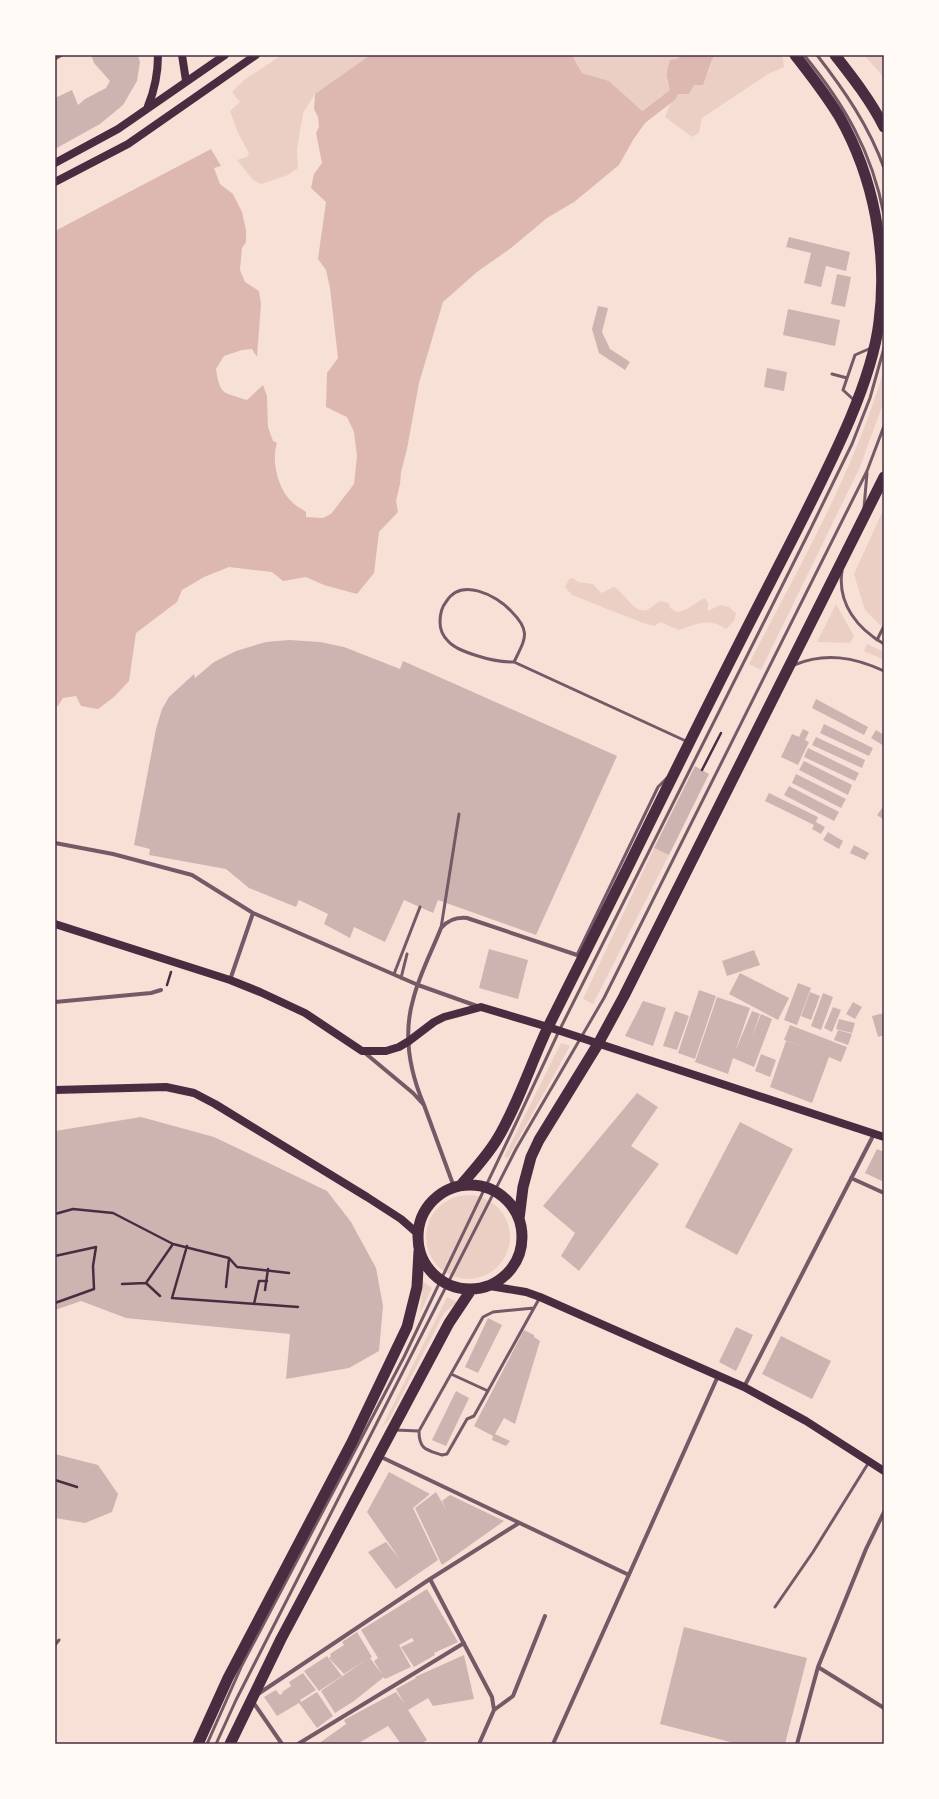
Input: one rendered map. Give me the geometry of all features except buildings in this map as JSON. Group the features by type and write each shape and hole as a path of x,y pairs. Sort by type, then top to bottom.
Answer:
{"highway":[{"path":"457,1186 496,1141 553,1029 580,956 824,477 879,347 882,284 874,206 859,158 840,119 825,94 795,55"},
{"path":"835,55 852,76 884,127"},
{"path":"419,1251 427,1268 444,1283 460,1289 471,1290 490,1286 503,1278 514,1266 520,1251 522,1235 519,1219 522,1187 531,1157 539,1140 598,1044 639,968 884,477"},
{"path":"198,1744 228,1678 352,1442 407,1327 417,1287 419,1251 417,1233 420,1218 428,1204 440,1194 457,1186 473,1184 490,1189 505,1198 519,1219"},
{"path":"230,1744 280,1639 450,1323 471,1290"}],"main road":[{"path":"148,107 155,90 158,73 158,55"},
{"path":"182,55 186,81"},
{"path":"55,163 118,129 225,55"},
{"path":"55,182 128,144 256,55"},
{"path":"55,924 230,980 260,992 305,1013 362,1051 386,1051 408,1041 421,1030 444,1016 481,1008 582,1038 884,1137"},
{"path":"55,1090 166,1087 194,1093 215,1104 401,1219 417,1233"},
{"path":"490,1286 526,1292 540,1297 719,1375 806,1421 884,1471"}],"street":[{"path":"55,843 113,854 192,875 253,913 401,978 481,1008"},
{"path":"230,980 253,913"},
{"path":"457,1186 424,1105 412,1068 408,1041 410,1013 418,985 441,928 452,919 459,917 467,918 580,956"},
{"path":"55,1002 151,993 161,990"},
{"path":"362,1051 396,1078 424,1105"},
{"path":"744,1387 874,1134"},
{"path":"852,1178 884,1193"},
{"path":"553,1744 719,1375"},
{"path":"379,1456 629,1575"},
{"path":"798,1744 818,1667 866,1549 884,1512"},
{"path":"282,1744 251,1698 430,1579 519,1522"},
{"path":"430,1579 492,1697 494,1710"},
{"path":"479,1744 494,1710 513,1696 545,1616"},
{"path":"298,1744 464,1643"},
{"path":"818,1667 884,1708"}],"lane":[{"path":"55,59 62,55"},
{"path":"804,55 838,99 858,134 874,175 884,215"},
{"path":"817,55 842,87 865,125 884,168"},
{"path":"216,1744 259,1654 490,1189 553,1029 848,451 870,398 879,347 855,355 843,390 857,402"},
{"path":"832,374 847,378"},
{"path":"206,1744 242,1665 404,1356 444,1283 490,1189 526,1132 604,998 867,471 884,426"},
{"path":"863,521 867,471"},
{"path":"843,561 841,578 843,597 854,620 868,634 884,644"},
{"path":"514,662 525,639 525,633 517,617 508,607 484,593 473,589 464,589 456,592 448,598 440,615 442,633 447,641 471,654 500,662 514,662 689,743"},
{"path":"877,640 884,626"},
{"path":"790,667 802,662 819,658 838,657 866,662 884,671"},
{"path":"441,928 458,814"},
{"path":"394,974 420,907"},
{"path":"401,978 408,954"},
{"path":"534,1308 500,1311 483,1317 419,1431 419,1442 424,1448 442,1455 447,1454 467,1419 474,1416 488,1391 534,1308 540,1297"},
{"path":"451,1374 488,1391"},
{"path":"393,1430 419,1431"},
{"path":"775,1607 813,1552 869,1462"},
{"path":"55,1645 59,1640"}],"path":[{"path":"702,770 721,733"},
{"path":"161,990 167,985 172,971"},
{"path":"55,1214 73,1209 113,1213 173,1244 187,1246 229,1258 237,1266 289,1273"},
{"path":"146,1283 173,1244"},
{"path":"187,1246 172,1298 298,1307"},
{"path":"55,1256 96,1247 93,1266 94,1289 55,1303"},
{"path":"226,1286 229,1258"},
{"path":"265,1290 268,1269"},
{"path":"254,1304 259,1281 266,1281"},
{"path":"122,1284 146,1283 160,1296"},
{"path":"55,1480 77,1487"}],"shaded area":[{"path":"282,55 370,55 315,94 303,113 297,149 298,168 288,175 261,184 253,180 237,160 247,157 249,153 238,133 230,111 240,102 232,92 244,80"},
{"path":"370,55 572,55 582,73 609,81 642,111 670,90 667,75 670,60 677,59 681,55 715,55 703,85 694,85 689,94 678,94 676,99 645,123 633,140 619,165 574,202 547,218 511,248 477,272 443,302 419,383 396,501 398,512 379,532 374,573 357,594 324,585 306,577 283,581 272,572 229,567 204,577 182,590 177,602 136,633 129,681 114,697 98,709 81,706 76,696 63,698 58,706 55,705 55,231 211,149 221,166 214,168 220,184 233,194 242,212 246,230 246,242 242,248 240,270 245,282 259,291 261,304 257,357 252,349 242,350 224,356 216,369 217,378 221,389 224,392 247,400 263,385 267,396 268,427 273,441 277,443 275,450 275,466 282,489 286,496 296,506 306,512 306,517 323,518 331,514 354,484 357,456 354,432 347,417 326,407 327,373 338,358 330,288 326,270 318,259 326,202 311,188 314,174 322,163 316,133 319,127 318,117 314,109 315,94"},
{"path":"572,55 681,55 666,80 670,90 641,111 609,81 582,73"},
{"path":"715,55 780,55 783,59 784,67 768,74 702,118 699,133 692,137 665,117 670,104 676,99 678,94 694,85 709,71"},
{"path":"864,55 884,55 884,82 881,74"},
{"path":"884,369 884,401 860,467 761,670 749,664 824,520 841,483 872,408"},
{"path":"884,508 884,629 865,610 854,574"},
{"path":"570,578 575,579 578,582 593,584 601,593 614,587 634,606 642,610 647,610 660,601 669,603 670,608 677,612 688,608 705,598 708,603 708,611 720,605 729,607 736,613 734,621 726,629 720,625 708,622 679,630 660,622 655,626 643,623 572,595 565,587"},
{"path":"836,604 854,636 850,643 817,642"},
{"path":"867,644 884,652 884,660 864,651"},
{"path":"654,848 669,855 593,1004 583,999"},
{"path":"561,1043 570,1046 508,1158 504,1157"},
{"path":"468,1195 484,1198 498,1207 507,1221 510,1237 507,1253 498,1267 484,1276 468,1279 452,1276 438,1267 429,1253 426,1237 429,1221 438,1207 452,1198"},
{"path":"423,1281 432,1288 420,1313"},
{"path":"447,1297 457,1302 444,1313 389,1420 382,1427"}]}
